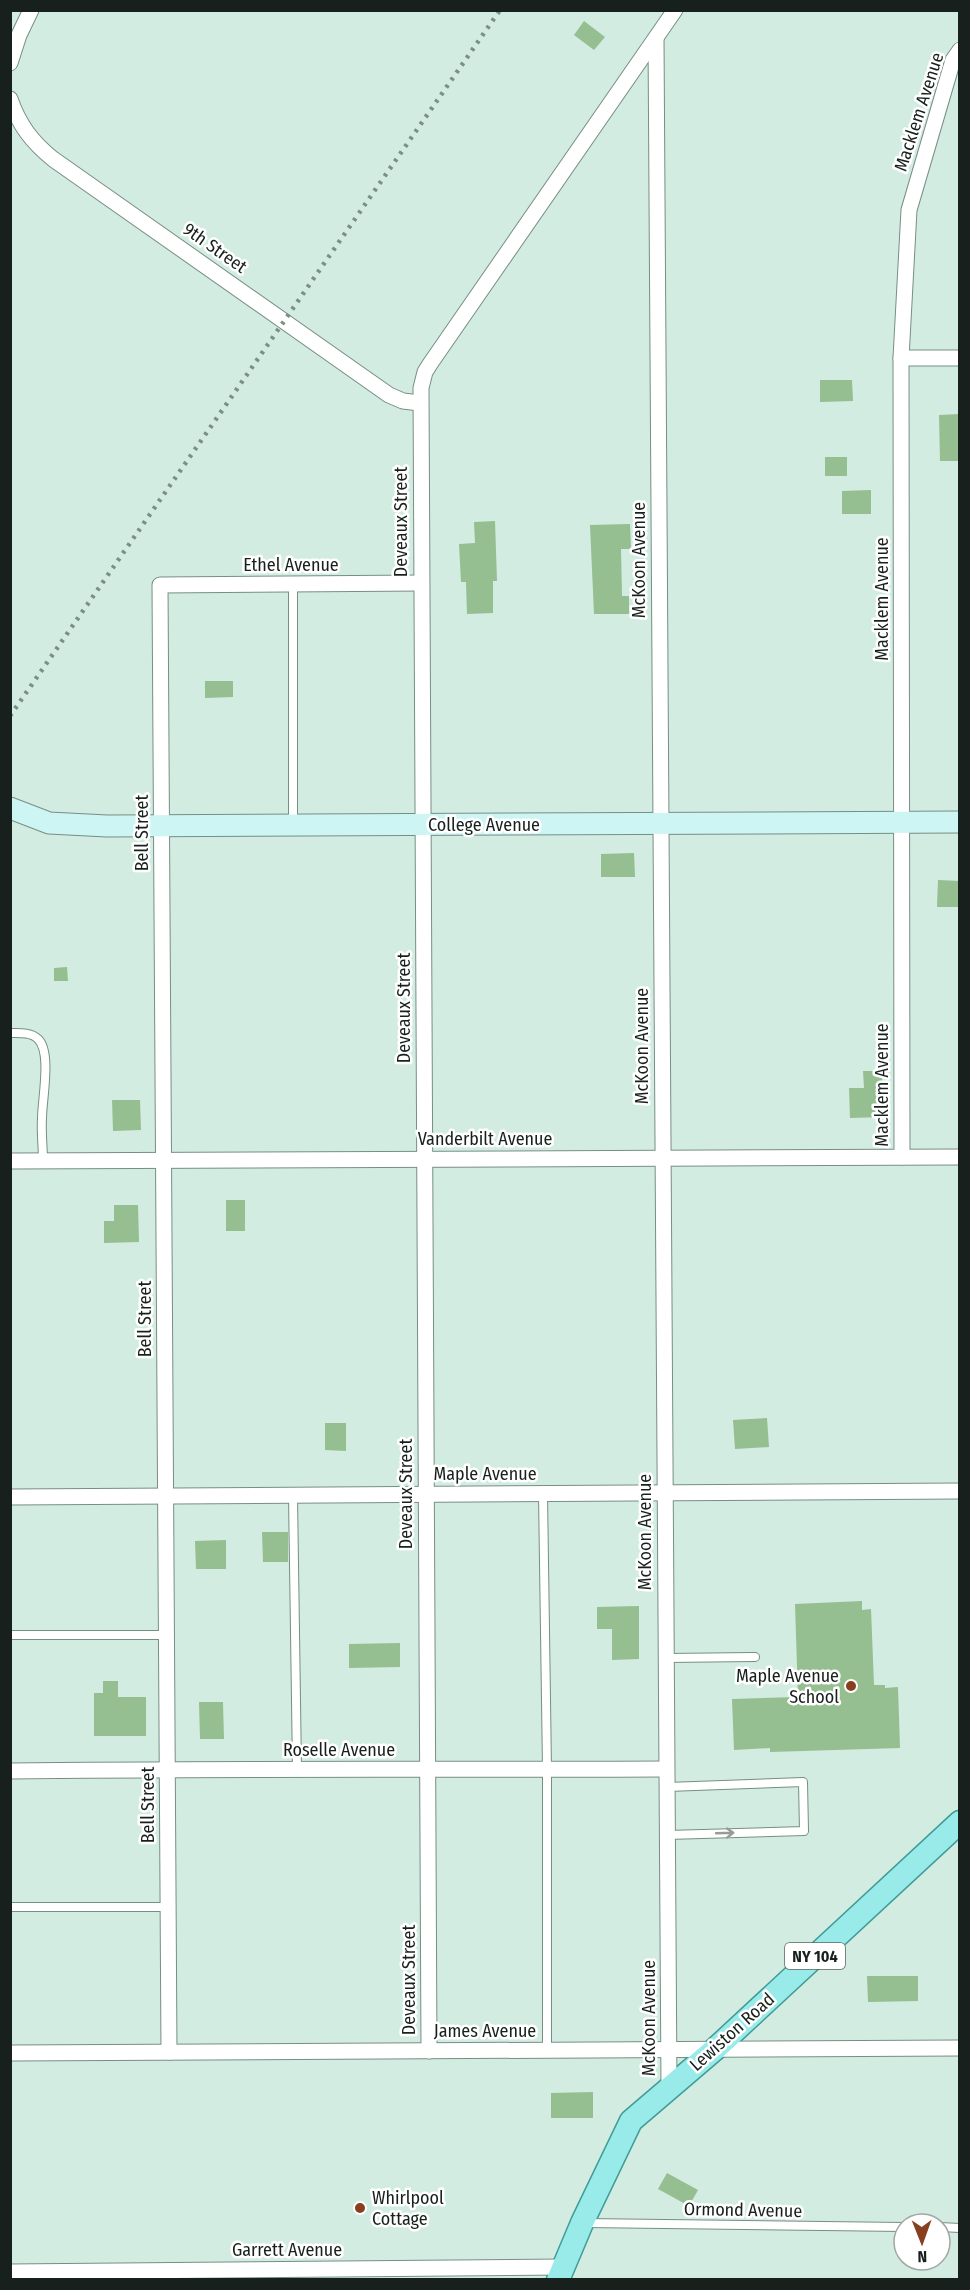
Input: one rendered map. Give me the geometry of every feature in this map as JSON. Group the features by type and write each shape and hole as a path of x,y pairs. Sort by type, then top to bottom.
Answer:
{"main road":[{"name":"College Avenue","path":"10,808 29,817 60,825 162,827 960,822"},
{"name":"Lewiston Road","path":"561,2273 582,2223 631,2121 714,2050 959,1823"}],"street":[{"path":"10,63 19,35 31,10"},
{"path":"656,38 675,10"},
{"name":"Deveaux Street","path":"429,2051 420,403 422,380 430,364 656,38"},
{"name":"McKoon Avenue","path":"656,38 669,2088"},
{"name":"Macklem Avenue","path":"902,1157 901,358 909,210 953,60 960,50"},
{"name":"9th Street","path":"10,99 28,136 53,159 389,395 403,401 420,403"},
{"path":"901,358 960,358"},
{"name":"Ethel Avenue","path":"160,585 421,583"},
{"name":"Bell Street","path":"160,585 168,2052"},
{"name":"Vanderbilt Avenue","path":"10,1161 960,1157"},
{"name":"Maple Avenue","path":"10,1497 960,1491"},
{"name":"Roselle Avenue","path":"10,1771 666,1768"},
{"name":"James Avenue","path":"10,2053 960,2048"},
{"name":"Garrett Avenue","path":"10,2272 561,2273"}],"lane":[{"path":"293,826 294,584"},
{"path":"10,1034 31,1034 43,1046 45,1062 41,1120 43,1161"},
{"path":"543,1493 547,1769 547,2050"},
{"path":"293,1495 297,1769"},
{"path":"10,1635 166,1635"},
{"path":"666,1658 755,1657"},
{"path":"666,1787 803,1782 804,1831 667,1835"},
{"path":"10,1907 168,1907"},
{"name":"Ormond Avenue","path":"582,2223 892,2227"}],"building":[{"path":"584,21 605,37 594,50 574,35"},
{"path":"820,380 852,380 853,401 820,402"},
{"path":"960,414 960,461 940,461 939,415"},
{"path":"825,457 847,457 847,476 825,476"},
{"path":"871,490 871,514 842,514 842,491"},
{"path":"495,521 497,581 493,581 493,613 467,614 466,582 461,582 459,544 475,543 474,522"},
{"path":"630,524 631,549 621,549 622,596 629,596 629,614 594,614 590,525"},
{"path":"205,681 233,681 233,697 205,698"},
{"path":"634,853 635,877 601,877 601,854"},
{"path":"938,880 960,881 960,907 937,907"},
{"path":"67,967 68,981 54,981 54,968"},
{"path":"863,1071 882,1071 883,1117 850,1118 849,1088 864,1088"},
{"path":"112,1100 140,1100 141,1130 113,1131"},
{"path":"226,1200 245,1200 245,1231 226,1231"},
{"path":"114,1205 138,1205 139,1242 104,1243 104,1221 114,1221"},
{"path":"767,1418 769,1447 735,1449 733,1420"},
{"path":"325,1423 346,1423 346,1451 325,1450"},
{"path":"262,1532 288,1532 288,1562 263,1562"},
{"path":"226,1540 226,1569 196,1569 195,1541"},
{"path":"862,1601 862,1610 871,1609 874,1685 885,1685 885,1688 898,1687 900,1748 770,1752 770,1748 734,1750 732,1699 798,1697 795,1604"},
{"path":"639,1606 639,1659 612,1660 612,1629 597,1629 597,1607"},
{"path":"400,1643 400,1667 349,1668 349,1644"},
{"path":"103,1681 118,1681 118,1697 146,1697 146,1736 94,1736 94,1693 103,1693"},
{"path":"199,1702 223,1702 224,1739 200,1739"},
{"path":"867,1976 918,1976 918,2001 868,2002"},
{"path":"593,2092 593,2118 551,2118 551,2093"},
{"path":"667,2173 698,2190 689,2206 658,2189"}],"railway":[{"path":"10,716 500,10"}],"place":[{"name":"Maple Avenue School","path":"851,1686"},
{"name":"Whirlpool Cottage","path":"360,2208"}]}
